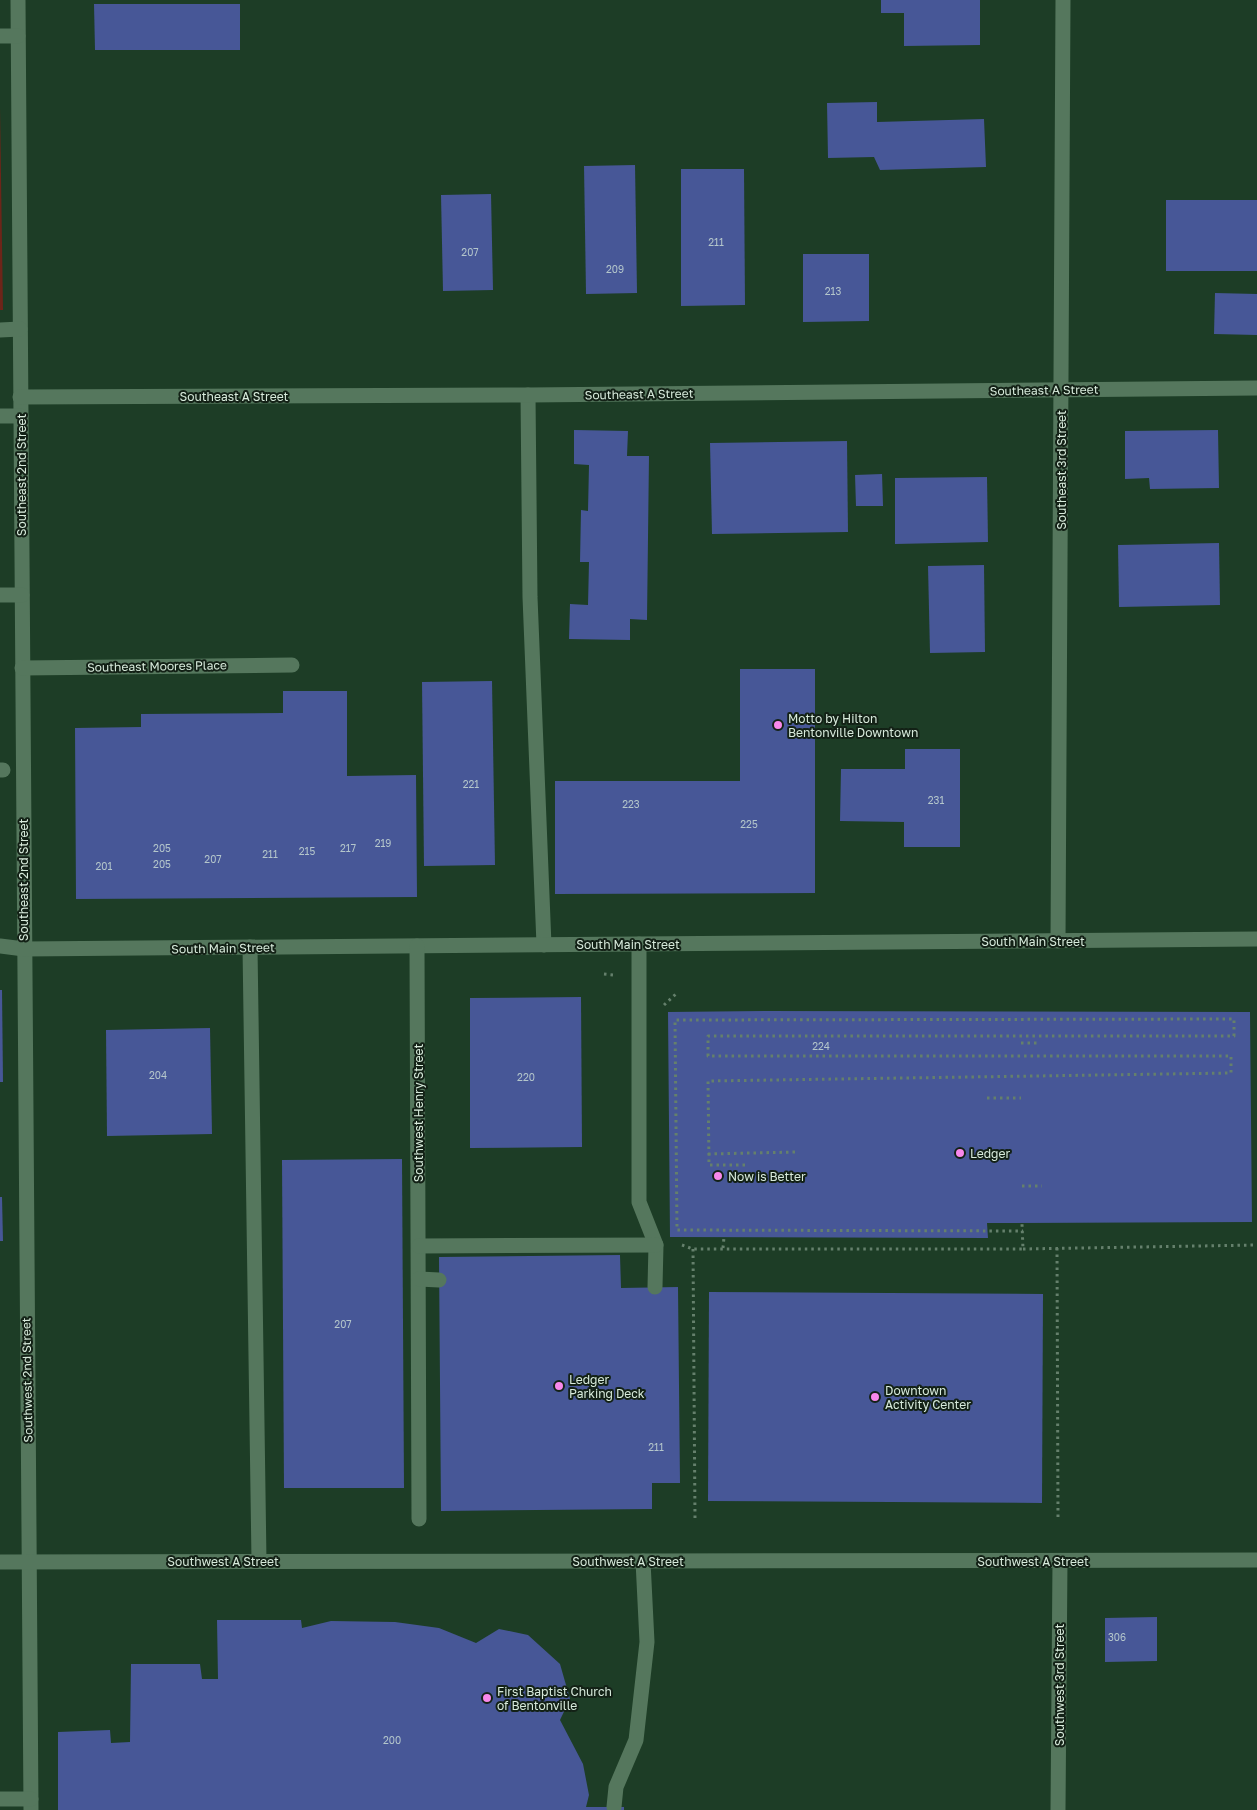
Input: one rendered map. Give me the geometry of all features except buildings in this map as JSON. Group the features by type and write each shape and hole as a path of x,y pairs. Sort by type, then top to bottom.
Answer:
{"street":[{"name":"Southeast 2nd Street","path":"18,0 24,950"},
{"name":"Southeast 3rd Street","path":"1058,941 1063,0"},
{"path":"0,36 18,36"},
{"path":"0,330 20,329"},
{"name":"Southeast A Street","path":"20,397 528,395 1257,388"},
{"path":"528,395 530,597 544,945"},
{"path":"0,416 21,416"},
{"path":"0,595 22,595"},
{"name":"Southeast Moores Place","path":"22,668 292,665"},
{"name":"South Main Street","path":"0,946 24,950 1257,939"},
{"path":"639,944 639,1202 656,1245 656,1287"},
{"name":"Southwest Henry Street","path":"417,946 419,1519"},
{"path":"250,947 259,1561"},
{"name":"Southwest 2nd Street","path":"24,950 31,1804"},
{"path":"419,1246 656,1245"},
{"path":"419,1279 439,1280"},
{"name":"Southwest A Street","path":"0,1562 1257,1560"},
{"path":"614,1807 616,1787 636,1740 647,1642 643,1561"},
{"name":"Southwest 3rd Street","path":"1058,1810 1060,1561"},
{"path":"0,1799 31,1804"}],"path":[{"path":"677,1223 675,1020 1234,1019 1234,1036 708,1036 708,1056 1231,1056 1231,1073 708,1080 709,1165 745,1165"},
{"path":"1021,1043 1040,1043"},
{"path":"987,1098 1021,1098"},
{"path":"708,1154 796,1152"},
{"path":"1022,1186 1042,1186"},
{"path":"1022,1224 1023,1249"},
{"path":"684,1231 1023,1231"},
{"path":"723,1248 724,1237"},
{"path":"695,1519 693,1249 1023,1249 1257,1245"},
{"path":"1058,1248 1058,1518"}],"shaded area":[{"path":"0,107 3,310 0,310"}],"place":[{"name":"Motto by Hilton Bentonville Downtown","path":"778,725"},
{"name":"Ledger","path":"960,1153"},
{"name":"Now is Better","path":"718,1176"},
{"name":"Ledger Parking Deck","path":"559,1386"},
{"name":"Downtown Activity Center","path":"875,1397"},
{"name":"First Baptist Church of Bentonville","path":"487,1698"}]}
